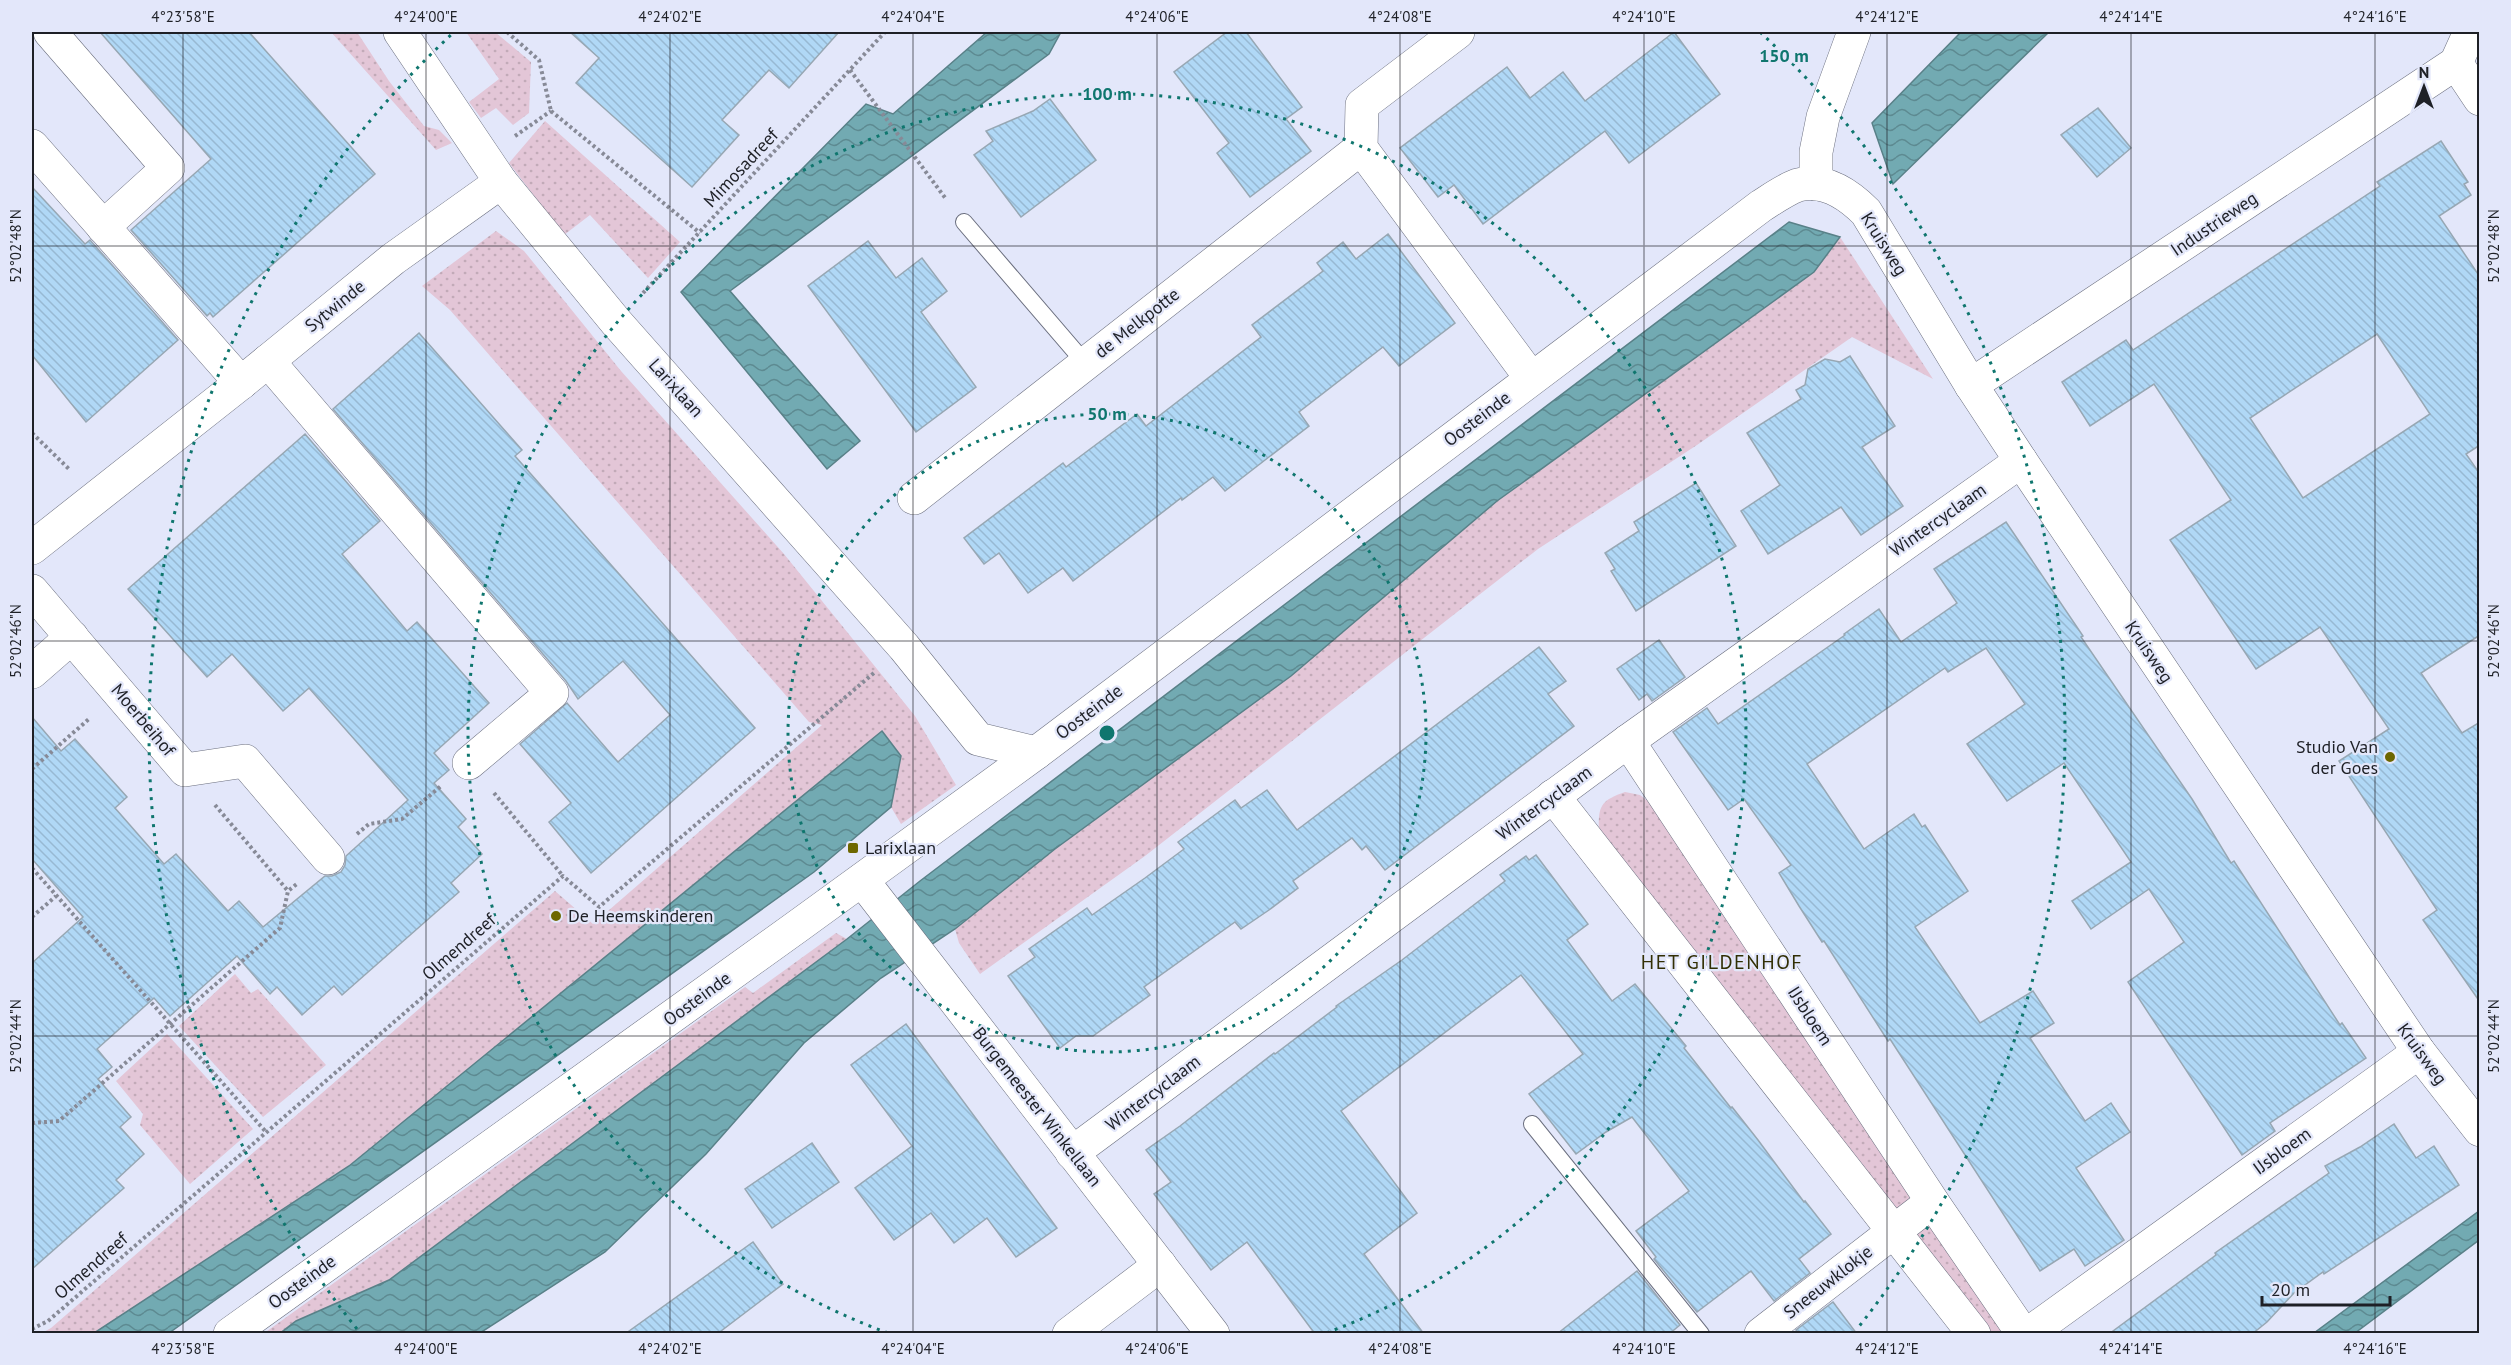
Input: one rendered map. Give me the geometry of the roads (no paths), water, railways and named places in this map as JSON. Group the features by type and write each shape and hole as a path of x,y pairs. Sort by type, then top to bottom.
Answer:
{"street":[{"path":"50,32 168,168 103,226"},
{"path":"399,32 501,182"},
{"path":"1458,32 1362,105 1361,148 1531,378"},
{"path":"1816,184 1816,152 1823,117 1854,32"},
{"path":"2470,32 2456,63 2480,99"},
{"name":"Industrieweg","path":"1971,385 2456,63"},
{"path":"32,146 241,383"},
{"name":"de Melkpotte","path":"914,498 1361,148"},
{"name":"Larixlaan","path":"501,182 616,322 904,647 978,739 1035,753"},
{"name":"Sytwinde","path":"32,548 241,383 393,259 501,182"},
{"name":"Oosteinde","path":"230,1334 867,887 1035,753 1761,206 1798,185 1816,184"},
{"name":"Kruisweg","path":"1816,184 1848,195 1866,212 2020,461 2419,1052 2478,1122"},
{"path":"268,361 552,693 469,763"},
{"name":"Wintercyclaam","path":"1072,1153 1628,741 2020,461"},
{"name":"Moerbeihof","path":"32,591 185,770 245,761 328,858"},
{"path":"32,672 72,638"},
{"name":"IJsbloem","path":"1628,741 1932,1202 2026,1334 2419,1052"},
{"path":"1553,796 1974,1334"},
{"name":"Burgemeester Winkellaan","path":"867,887 1213,1334"},
{"path":"1894,1230 1932,1202"},
{"name":"Sneeuwklokje","path":"1761,1334 1894,1230"},
{"path":"1069,1334 1160,1264"}],"lane":[{"path":"964,222 1086,363"},
{"path":"1532,1124 1701,1334"}],"water":[{"path":"987,32 1061,32 1049,54 730,291 860,441 827,469 681,292 866,104 893,114"},
{"path":"1961,32 2049,32 1893,184 1872,123"},
{"path":"1789,222 1840,237 1814,272 1497,501 1291,676 1055,849 955,929 881,978 804,1043 706,1154 605,1252 480,1333 279,1334 296,1321 389,1280 847,939 920,881"},
{"path":"882,731 901,756 891,807 814,872 169,1333 94,1333 349,1166"},
{"path":"2479,1211 2479,1240 2355,1333 2314,1333"}],"place":[{"name":"Studio Van der Goes","path":"2390,757"},
{"name":"Larixlaan","path":"853,848"},
{"name":"De Heemskinderen","path":"556,916"}],"district":[{"name":"HET GILDENHOF","path":"1722,962"}]}
